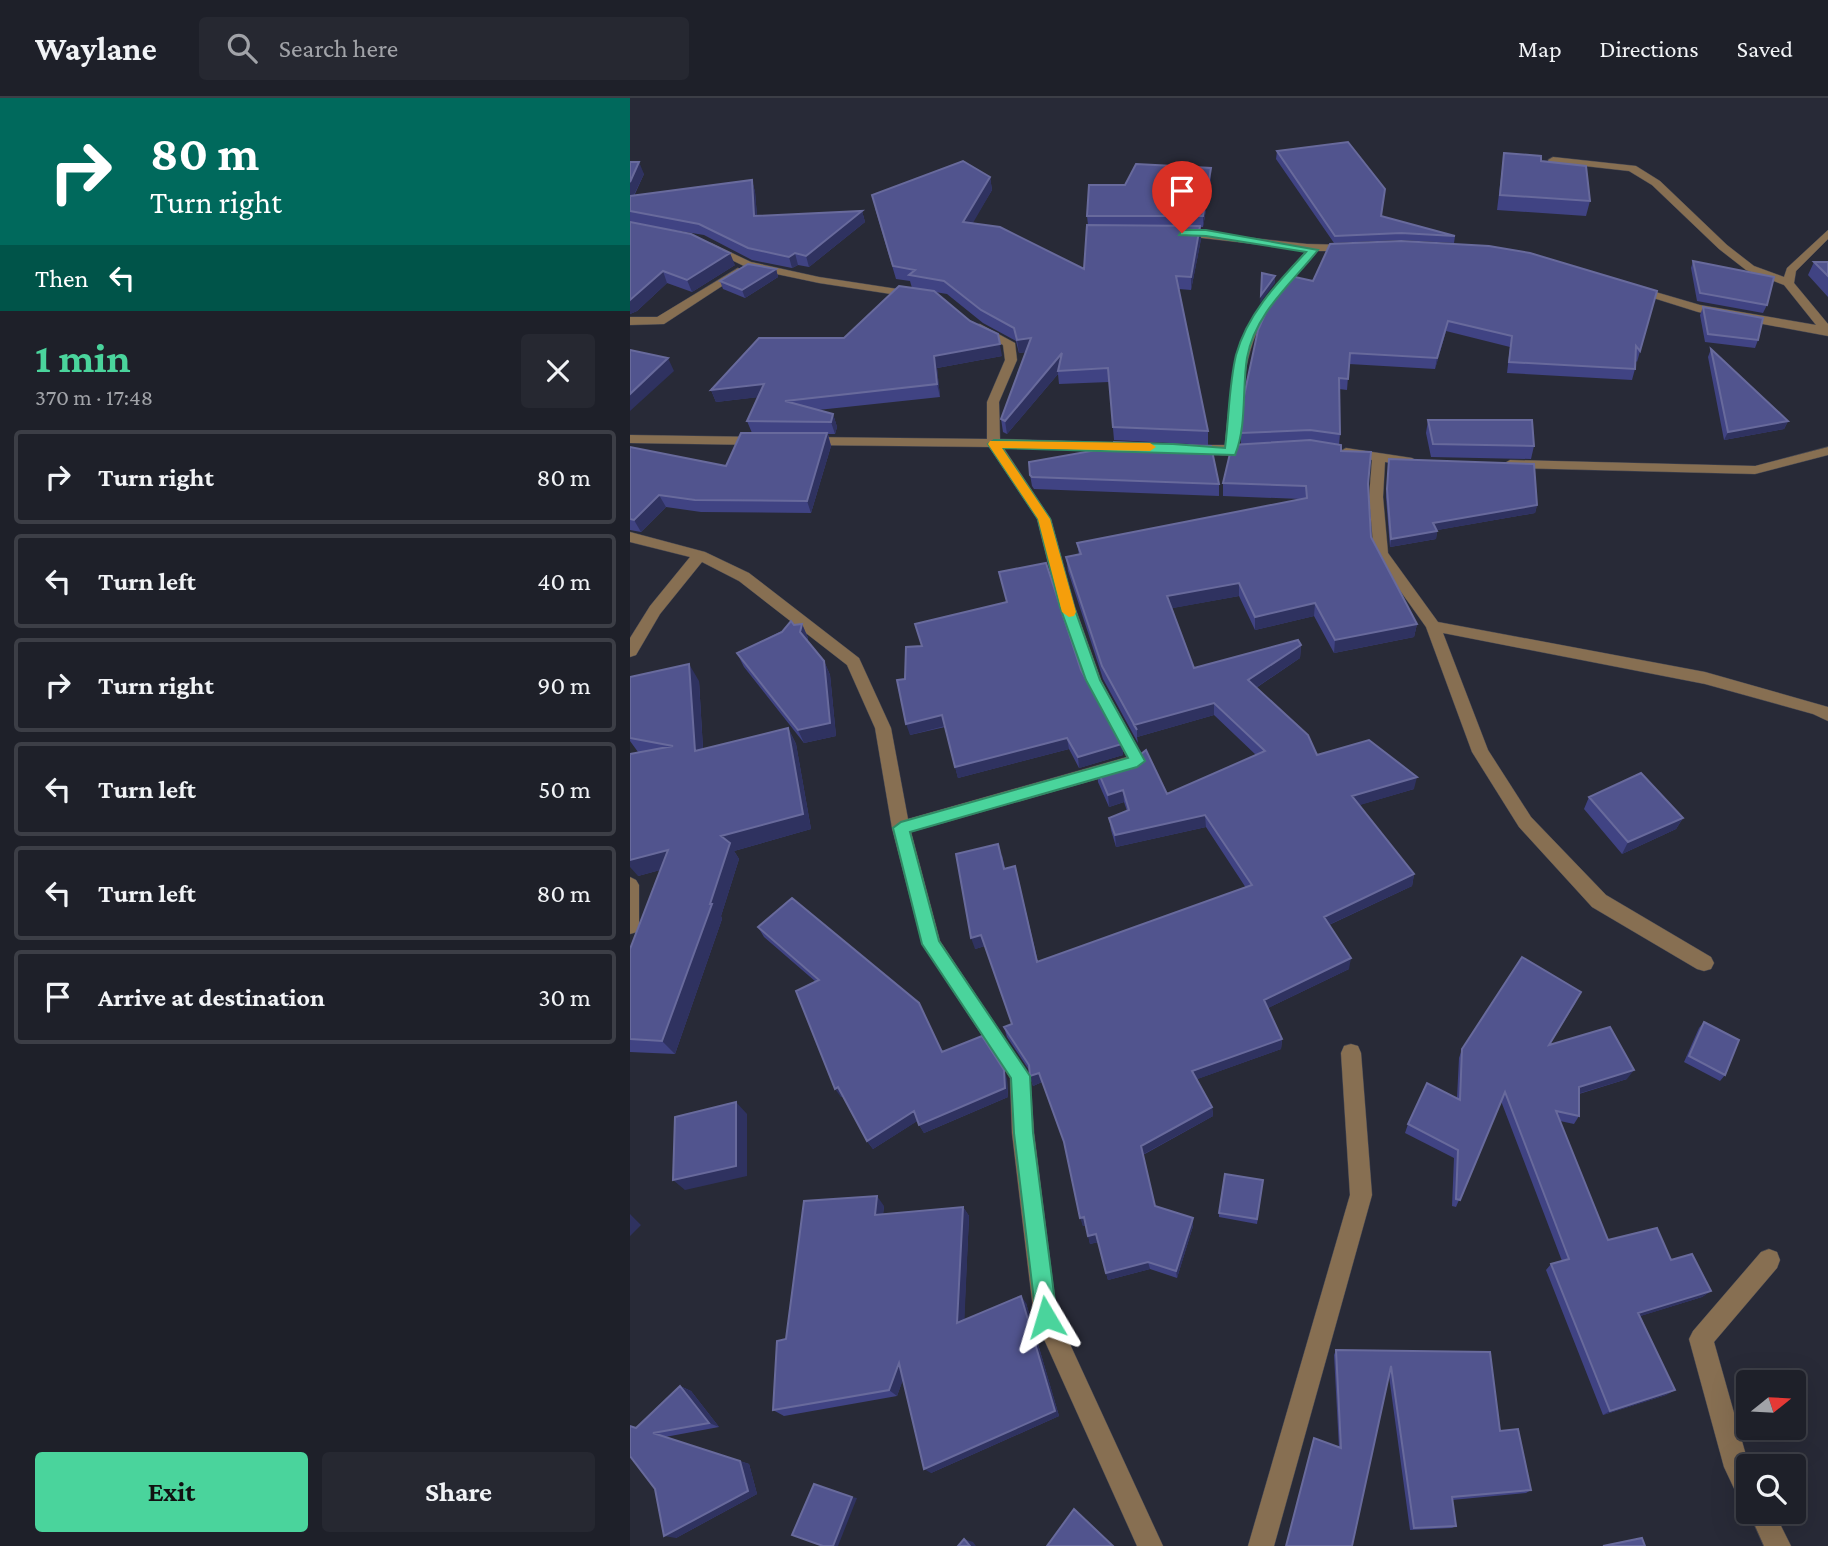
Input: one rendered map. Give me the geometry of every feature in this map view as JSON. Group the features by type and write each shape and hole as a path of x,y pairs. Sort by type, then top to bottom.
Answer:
{"street":[{"path":"1553,160 1632,168 1656,183 1723,247 1750,268 1788,284 1827,331"},
{"path":"1167,233 1206,233 1313,250 1363,248"},
{"path":"1788,284 1791,270 1828,233"},
{"path":"699,240 748,265 819,280 929,297"},
{"path":"1231,452 1242,355 1258,317 1273,294 1313,250"},
{"path":"630,321 660,321 748,265"},
{"path":"1620,285 1698,307 1827,331"},
{"path":"901,828 1137,761 1093,680 1067,607 1044,519 994,444 993,402 1011,360 1009,343 969,320"},
{"path":"630,439 926,439 994,444 1146,447"},
{"path":"1173,447 1231,452 1270,449"},
{"path":"1332,450 1430,463"},
{"path":"1498,464 1755,470 1828,451"},
{"path":"1379,457 1376,497 1381,554 1433,626 1480,752 1525,822 1599,901 1704,963"},
{"path":"630,537 700,555 744,577 853,662 883,728 901,828 931,944 1020,1076 1023,1133 1046,1317 1150,1546"},
{"path":"630,651 655,610 700,555"},
{"path":"1433,626 1705,678 1818,709 1828,715"},
{"path":"630,886 630,926"},
{"path":"1261,1546 1362,1195 1351,1053"},
{"path":"1736,1467 1701,1339 1769,1260"},
{"path":"1766,1524 1778,1546"}],"building":[{"path":"1348,142 1385,189 1381,216 1455,236 1401,233 1335,236 1277,151"},
{"path":"1504,153 1541,156 1541,161 1586,166 1590,201 1500,195"},
{"path":"963,161 990,177 963,222 1000,227 1084,269 1087,225 1200,226 1191,277 1176,276 1208,431 1113,427 1108,368 1058,371 1062,353 1005,421 1001,419 1031,338 1017,340 1014,328 981,310 944,281 909,275 915,270 893,266 872,195"},
{"path":"630,162 639,162 630,182"},
{"path":"1136,164 1211,168 1203,216 1087,216 1089,185 1125,185"},
{"path":"752,180 754,216 862,211 806,256 795,253 789,257 748,248 699,224 630,211 630,196"},
{"path":"630,222 691,234 730,253 687,280 663,271 630,300"},
{"path":"1401,241 1489,246 1530,253 1657,291 1640,351 1636,346 1635,369 1509,362 1512,336 1448,321 1437,358 1350,353 1348,379 1339,378 1340,434 1310,430 1241,433 1244,396 1258,330 1266,312 1291,276 1313,281 1330,244"},
{"path":"1693,261 1774,277 1767,305 1700,293"},
{"path":"1814,262 1828,262 1828,276"},
{"path":"748,264 776,269 742,290 720,281"},
{"path":"1262,273 1275,276 1261,295"},
{"path":"899,286 934,291 970,321 998,334 1000,344 934,356 937,384 785,401 833,414 831,422 747,421 764,384 711,390 759,338 844,338"},
{"path":"1703,307 1763,318 1758,340 1708,334"},
{"path":"1711,349 1788,421 1728,432"},
{"path":"630,350 668,358 630,394"},
{"path":"1428,420 1532,420 1534,446 1433,444"},
{"path":"741,433 827,433 807,501 695,500 659,495 634,520 630,519 630,447 726,466"},
{"path":"1310,440 1341,445 1341,451 1371,452 1368,484 1371,537 1417,624 1335,640 1315,603 1255,617 1239,583 1167,596 1194,668 1298,640 1301,645 1248,680 1308,735 1317,755 1369,740 1417,777 1352,796 1414,874 1324,917 1351,958 1264,1000 1282,1039 1192,1071 1212,1107 1141,1146 1155,1206 1193,1218 1176,1271 1148,1262 1106,1273 1096,1234 1088,1236 1084,1217 1080,1218 1064,1142 1039,1073 1030,1076 1029,1065 1004,1027 1012,1024 981,935 971,938 956,854 998,844 1004,869 1015,866 1037,962 1252,885 1205,815 1115,835 1109,818 1129,810 1123,790 1108,795 1097,769 1136,758 1146,750 1167,794 1265,751 1214,703 1134,725 1102,666 1066,557 1081,554 1077,543 1307,498 1306,486 1223,483 1232,445"},
{"path":"1114,442 1211,446 1219,484 1030,475 1029,462 1114,447"},
{"path":"1389,459 1534,464 1537,505 1433,523 1437,531 1391,539 1387,489"},
{"path":"1046,563 1081,670 1122,744 1078,757 1067,738 955,767 942,715 906,724 897,680 905,679 906,647 922,646 915,624 1007,602 999,572"},
{"path":"791,621 794,625 802,624 800,632 824,661 830,723 798,730 737,653 782,632"},
{"path":"689,664 695,751 788,728 803,814 721,836 730,843 712,904 662,1041 630,1039 630,949 668,850 630,860 630,754 673,746 630,738 630,677"},
{"path":"1641,773 1683,818 1628,842 1589,797"},
{"path":"792,898 919,1003 942,1052 982,1036 1004,1070 1005,1088 919,1125 914,1111 867,1141 838,1087 835,1089 796,991 819,980 758,927"},
{"path":"1522,957 1581,992 1549,1045 1610,1027 1634,1070 1579,1087 1579,1116 1556,1111 1608,1240 1657,1228 1671,1260 1692,1254 1711,1291 1638,1313 1675,1390 1610,1411 1551,1264 1569,1259 1505,1092 1460,1200 1456,1199 1458,1150 1408,1124 1427,1083 1460,1100 1462,1049"},
{"path":"1704,1022 1739,1040 1725,1075 1689,1056"},
{"path":"736,1102 736,1166 673,1180 675,1117"},
{"path":"1225,1174 1263,1180 1257,1219 1219,1213"},
{"path":"877,1196 875,1215 963,1207 957,1323 1021,1296 1055,1411 924,1469 899,1363 889,1390 773,1410 777,1341 786,1339 804,1201"},
{"path":"1336,1350 1490,1352 1500,1431 1518,1429 1531,1490 1452,1497 1456,1526 1414,1528 1391,1366 1352,1546 1286,1546 1314,1438 1341,1448"},
{"path":"680,1386 709,1423 653,1433 740,1461 748,1491 664,1536 655,1489 630,1456 630,1426 636,1428"},
{"path":"814,1484 852,1497 833,1546 823,1546 792,1535"},
{"path":"1074,1509 1113,1546 1047,1546"},
{"path":"1642,1538 1645,1546 1603,1546"},
{"path":"964,1539 970,1546 958,1546"}],"slow traffic":[{"path":"1069,612 1044,519 994,444 1150,447"}],"route":[{"path":"1046,1317 1023,1133 1020,1076 931,944 901,828 1058,786 1137,761 1093,680 1067,607 1044,519 994,444 1173,447 1231,452 1242,355 1258,317 1273,294 1313,250 1206,233 1182,233"}]}
